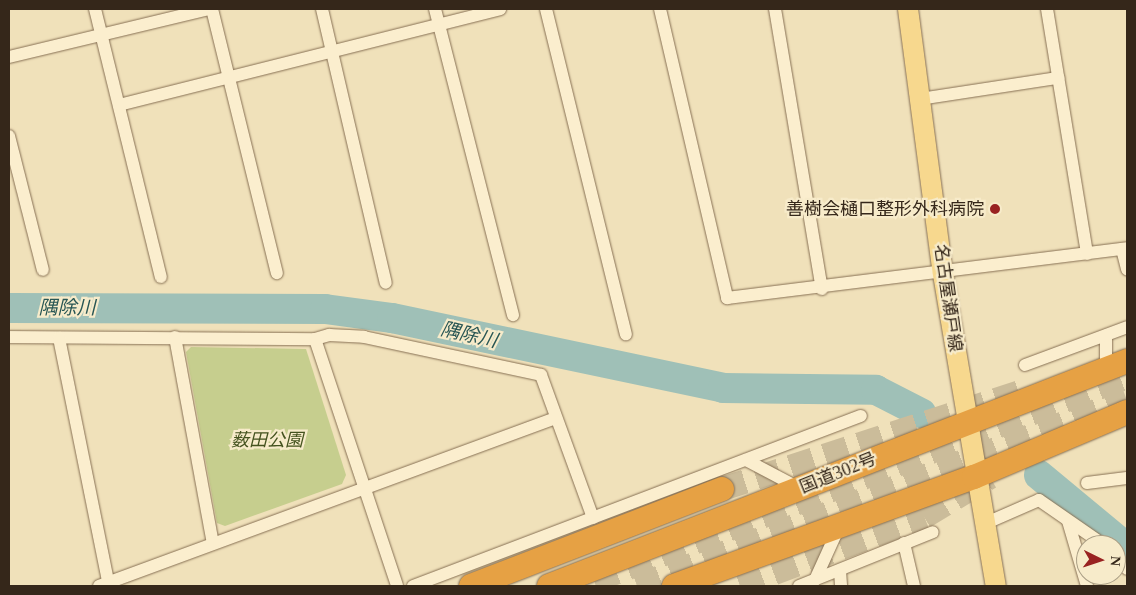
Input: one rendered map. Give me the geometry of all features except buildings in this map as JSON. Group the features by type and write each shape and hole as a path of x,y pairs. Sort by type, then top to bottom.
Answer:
{"highway":[{"name":"国道302号","path":"548,586 800,489 966,421 1116,365"},
{"path":"674,586 841,523 974,477 1127,412"},
{"path":"471,586 722,489"}],"main road":[{"name":"名古屋瀬戸線","path":"908,9 943,274 974,477 996,586"}],"street":[{"path":"95,9 161,277"},
{"path":"9,58 101,34 210,9 277,273"},
{"path":"322,9 386,284"},
{"path":"435,9 513,316"},
{"path":"119,104 332,49 500,9"},
{"path":"546,9 626,334"},
{"path":"660,9 728,298 822,289 1125,249 1127,269"},
{"path":"776,9 822,289"},
{"path":"1047,9 1087,254"},
{"path":"920,99 1058,78"},
{"path":"9,136 43,270"},
{"path":"1025,365 1106,336 1127,326"},
{"path":"9,337 315,339 329,335 364,337 541,375 593,518"},
{"path":"1106,336 1116,365"},
{"path":"175,337 213,544"},
{"path":"60,338 105,585 556,418"},
{"path":"315,339 397,586"},
{"path":"413,586 861,416"},
{"path":"746,460 800,489"},
{"path":"1087,483 1127,478"},
{"path":"984,524 1040,500 1090,535"},
{"path":"1068,520 1087,586"},
{"path":"815,580 841,523"},
{"path":"799,586 840,572 932,532"},
{"path":"904,543 914,586"},
{"path":"840,572 841,586"}],"green space":[{"name":"薮田公園","path":"191,347 306,349 346,475 342,484 225,526 217,523 186,352"}],"waterway":[{"name":"隅除川","path":"9,308 325,309 392,318 723,388 876,390 921,413"},
{"name":"隅除川","path":"1039,475 1127,548"}],"tunnel":[{"path":"594,581 1127,377"},
{"path":"722,489 1020,392"},
{"path":"637,586 1127,399"},
{"path":"740,586 924,517 990,477"}],"place":[{"name":"善樹会樋口整形外科病院","path":"995,209"}]}
